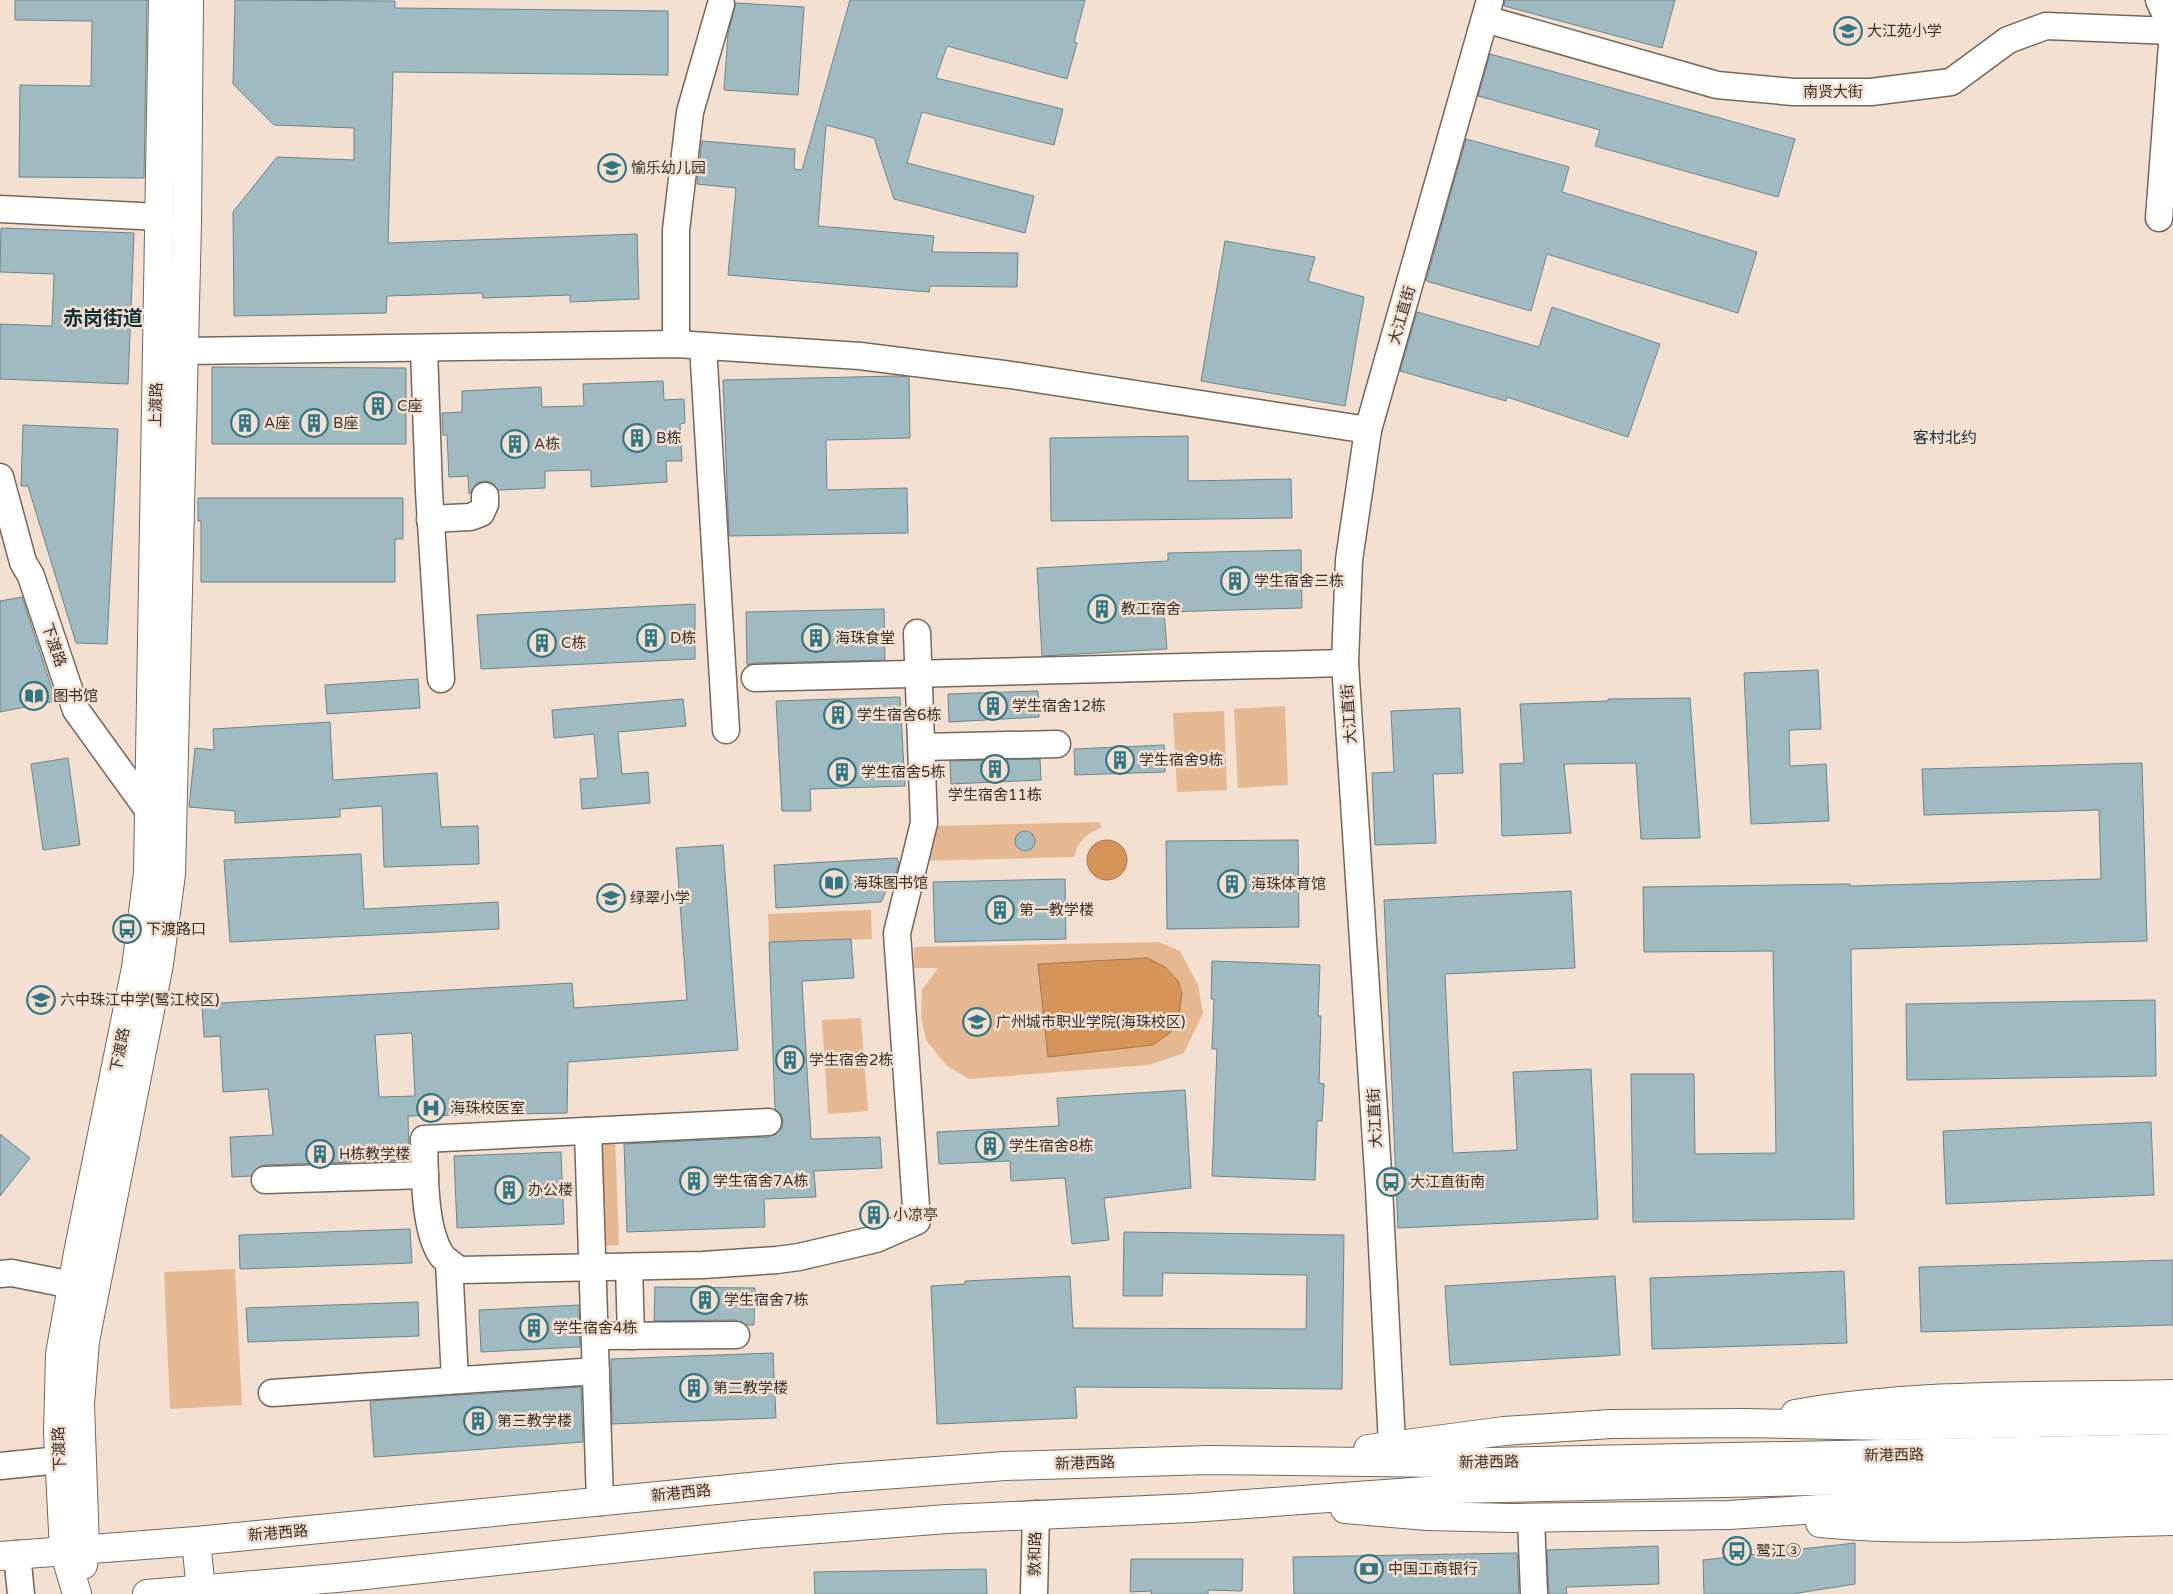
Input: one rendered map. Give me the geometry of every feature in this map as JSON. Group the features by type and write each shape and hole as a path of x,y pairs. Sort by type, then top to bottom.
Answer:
{"main road":[{"name":"上渡路","path":"162,810 153,542 163,0"},
{"name":"上渡路","path":"162,810 184,351 189,0"},
{"name":"下渡路","path":"75,1549 59,1460 58,1378 64,1328 136,968 148,873 162,810"},
{"name":"下渡路","path":"78,1594 75,1549 80,1404 85,1341 165,930 171,874 162,810"},
{"path":"1744,1423 1833,1407 1896,1401 2173,1394"},
{"path":"1295,1461 1392,1444 1504,1431 1610,1424 1744,1423 1888,1426 2173,1420"},
{"name":"新港西路","path":"147,1594 754,1534 1036,1514 1191,1508 1454,1490 2173,1448"},
{"name":"新港西路","path":"8,1555 196,1541 850,1477 1005,1466 1162,1461 1295,1461 2173,1472"},
{"path":"1289,1501 1403,1515 1531,1518 1729,1515 1864,1506 2173,1499"},
{"path":"1729,1515 1842,1525 1902,1527 1970,1527 2173,1521"},
{"path":"196,1541 201,1590"}],"street":[{"path":"2158,218 2173,30 2159,0"},
{"path":"676,344 676,230 690,112 721,4"},
{"name":"南贤大街","path":"1488,9 1717,85 1793,92 1871,92 1951,82 2008,40 2046,26 2173,30"},
{"name":"大江直街","path":"1392,1444 1379,1179 1345,663 1346,600 1349,560 1368,430 1488,9"},
{"path":"0,209 160,217"},
{"path":"184,351 676,344 860,356 1012,374 1368,430"},
{"path":"703,346 726,730"},
{"path":"424,349 430,519 441,679"},
{"name":"下渡路","path":"0,477 23,562 31,576 76,710 162,810"},
{"path":"430,519 470,517 480,513 485,504 485,496"},
{"path":"768,1122 424,1138 430,1228 442,1256 460,1270 722,1265 799,1257 876,1238 917,1221 897,933 924,823 917,633"},
{"path":"755,678 919,672 1345,663"},
{"path":"922,748 1057,744"},
{"path":"588,1131 600,1502"},
{"path":"265,1180 425,1175"},
{"path":"449,1262 455,1380"},
{"path":"629,1267 631,1336"},
{"path":"0,1274 12,1273 72,1285"},
{"path":"595,1336 736,1334"},
{"path":"272,1392 596,1371"},
{"path":"0,1466 59,1460"},
{"name":"敦和路","path":"1034,1594 1036,1514"},
{"path":"1531,1518 1534,1594"},
{"path":"8,1555 21,1594"}],"shaded area":[{"path":"1285,706 1288,785 1238,788 1234,709"},
{"path":"1224,711 1227,790 1177,792 1173,713"},
{"path":"1100,822 1101,828 1083,839 1074,857 920,861 932,826"},
{"path":"1103,840 1111,840 1118,843 1124,849 1127,860 1124,871 1118,877 1111,880 1103,880 1096,877 1090,871 1087,864 1087,856 1090,849 1096,843"},
{"path":"871,910 872,939 769,942 768,914"},
{"path":"1159,942 1180,951 1198,985 1203,1013 1184,1053 1149,1065 969,1079 947,1066 926,1040 921,1016 922,990 938,968 914,968 914,947"},
{"path":"1147,958 1165,967 1178,981 1182,993 1179,1015 1171,1032 1153,1045 1048,1057 1038,964"},
{"path":"861,1018 868,1111 828,1114 822,1020"},
{"path":"615,1137 619,1245 597,1246 593,1138"},
{"path":"235,1269 242,1405 170,1409 164,1272"}],"building":[{"path":"15,0 147,0 144,178 19,177 20,85 91,86 92,21 15,20"},
{"path":"235,0 395,1 395,8 668,11 668,75 393,72 388,243 637,234 639,299 570,302 570,295 483,298 482,293 387,296 386,313 234,316 233,212 277,157 354,160 354,128 274,125 233,84"},
{"path":"850,0 1085,0 1074,42 1077,43 1067,79 947,46 936,78 1063,109 1054,145 922,112 907,163 1034,196 1025,233 894,199 874,138 826,125 818,226 934,236 932,252 1018,253 1017,287 930,286 929,292 728,275 736,188 697,184 702,141 795,149 794,169 802,170"},
{"path":"1505,0 1675,0 1662,48 1504,6"},
{"path":"736,3 804,7 798,95 724,90 728,34"},
{"path":"1490,54 1795,139 1778,197 1595,146 1600,130 1478,96"},
{"path":"1466,139 1569,167 1562,192 1757,252 1738,313 1547,254 1531,311 1426,281"},
{"path":"1,228 134,233 128,384 0,379 0,324 52,326 54,274 0,272"},
{"path":"1225,241 1315,257 1308,281 1364,297 1345,406 1201,381"},
{"path":"1552,307 1660,344 1628,437 1507,397 1506,401 1400,371 1417,312 1539,347"},
{"path":"212,367 406,368 406,444 212,444"},
{"path":"909,377 910,438 826,440 827,490 907,488 908,533 729,536 723,380"},
{"path":"663,381 664,400 684,399 685,423 680,424 682,461 666,461 667,482 591,487 591,470 545,471 545,488 498,490 493,483 485,481 477,483 469,494 468,476 449,477 447,435 443,435 442,413 462,412 462,391 541,387 542,407 584,406 583,384"},
{"path":"23,425 118,429 107,644 76,643 28,486 21,486"},
{"path":"1188,436 1188,481 1291,479 1292,518 1051,521 1050,438"},
{"path":"198,498 403,498 403,539 395,539 395,582 201,582 201,521 198,521"},
{"path":"1301,550 1302,608 1164,612 1167,649 1042,656 1037,568 1168,561 1168,553"},
{"path":"22,597 56,701 0,712 0,601"},
{"path":"695,604 695,659 481,669 477,615"},
{"name":"海珠食堂","path":"884,609 885,660 755,663 747,665 746,612"},
{"path":"1818,670 1821,729 1789,730 1790,766 1826,764 1829,821 1751,824 1744,673"},
{"path":"418,679 420,708 327,714 325,685"},
{"name":"学生宿舍12栋","path":"1038,691 1039,717 949,722 948,694"},
{"path":"900,697 905,786 810,789 811,811 782,811 776,701"},
{"path":"1690,698 1700,838 1641,839 1636,763 1564,764 1571,833 1502,836 1500,764 1524,763 1520,704 1608,701 1608,699"},
{"path":"683,699 686,726 618,732 622,774 648,772 650,803 582,809 580,779 598,778 594,734 554,738 552,710"},
{"path":"1460,708 1463,773 1433,774 1436,843 1375,845 1372,773 1394,772 1391,711"},
{"path":"330,722 333,780 437,773 441,827 478,826 479,864 384,867 382,806 340,809 340,817 235,823 235,811 189,807 195,748 214,750 213,729"},
{"name":"学生宿舍9栋","path":"1164,745 1165,772 1075,775 1074,749"},
{"path":"68,758 80,845 43,850 31,764"},
{"name":"学生宿舍11栋","path":"1040,759 1041,780 951,784 950,761"},
{"path":"2142,763 2147,941 1851,949 1854,1219 1633,1222 1631,1074 1694,1074 1695,1154 1776,1153 1773,951 1644,952 1643,887 1850,884 1850,886 2101,879 2099,810 1924,815 1922,769"},
{"path":"1021,831 1029,831 1035,837 1035,845 1029,851 1021,851 1015,845 1015,837"},
{"name":"海珠体育馆","path":"1298,840 1299,927 1167,929 1166,841"},
{"path":"723,845 738,1050 568,1062 567,1113 408,1116 409,1160 265,1165 257,1168 251,1176 232,1177 230,1137 273,1135 268,1089 223,1092 220,1036 204,1037 202,1004 572,983 574,1008 687,1000 676,848","holes":["412,1033 415,1096 379,1097 375,1035"]},
{"path":"361,854 364,909 498,902 499,929 230,942 224,860"},
{"name":"海珠图书馆","path":"897,858 899,863 894,883 890,883 881,902 776,908 774,865"},
{"name":"第一教学楼","path":"1065,879 1066,939 935,942 933,882"},
{"path":"1571,891 1575,968 1445,974 1453,1153 1517,1150 1513,1072 1591,1069 1598,1219 1398,1228 1384,900"},
{"path":"851,939 854,978 802,981 811,1139 880,1137 882,1168 814,1171 816,1197 764,1199 765,1227 627,1232 624,1144 769,1137 776,1134 782,1128 781,1114 775,1109 769,942"},
{"path":"1212,961 1320,965 1318,1016 1321,1016 1319,1083 1324,1084 1322,1121 1317,1121 1315,1180 1212,1176 1217,1049 1212,1049 1214,999 1211,999"},
{"path":"2155,1000 2156,1076 1907,1080 1906,1004"},
{"path":"1185,1090 1191,1188 1104,1198 1109,1240 1072,1244 1065,1178 1011,1181 1010,1161 939,1164 937,1132 1059,1126 1057,1098"},
{"path":"2151,1122 2154,1195 1946,1204 1943,1131"},
{"path":"0,1134 30,1158 0,1196"},
{"name":"办公楼","path":"561,1152 564,1224 457,1228 454,1156"},
{"name":"小凉亭","path":"873,1205 880,1208 883,1215 880,1222 873,1225 866,1222 863,1215 866,1208"},
{"path":"410,1229 412,1263 240,1269 239,1235"},
{"path":"1124,1232 1344,1235 1342,1389 1075,1387 1077,1418 937,1424 931,1286 965,1284 965,1281 1070,1276 1073,1328 1306,1329 1307,1275 1163,1273 1162,1296 1123,1296"},
{"path":"2173,1260 2173,1325 1921,1332 1919,1267"},
{"path":"1844,1271 1847,1343 1652,1349 1650,1278"},
{"path":"1615,1276 1620,1355 1450,1365 1445,1286"},
{"name":"学生宿舍7栋","path":"655,1287 755,1288 754,1325 746,1325 736,1320 654,1321"},
{"path":"418,1302 419,1336 248,1342 246,1308"},
{"name":"学生宿舍4栋","path":"579,1305 580,1347 481,1352 479,1310"},
{"name":"第二教学楼","path":"773,1353 776,1418 612,1424 611,1359"},
{"name":"第三教学楼","path":"581,1387 583,1442 374,1457 370,1401"},
{"path":"1855,1543 1855,1584 1792,1594 1704,1594 1703,1560"},
{"path":"1658,1546 1659,1584 1566,1587 1567,1594 1549,1594 1547,1550"},
{"path":"1517,1553 1519,1594 1294,1594 1293,1557"},
{"path":"1131,1559 1243,1559 1242,1591 1208,1590 1208,1594 1151,1594 1152,1591 1130,1592"},
{"path":"986,1569 987,1594 815,1594 814,1572"}],"place":[{"name":"大江苑小学","path":"1848,31"},
{"name":"愉乐幼儿园","path":"612,168"},
{"name":"C座","path":"378,406"},
{"name":"A座","path":"245,423"},
{"name":"B座","path":"314,423"},
{"name":"B栋","path":"637,438"},
{"name":"A栋","path":"515,444"},
{"name":"学生宿舍三栋","path":"1235,581"},
{"name":"教工宿舍","path":"1102,609"},
{"name":"D栋","path":"651,638"},
{"name":"海珠食堂","path":"816,638"},
{"name":"C栋","path":"542,643"},
{"name":"图书馆","path":"34,696"},
{"name":"学生宿舍12栋","path":"993,706"},
{"name":"学生宿舍6栋","path":"838,715"},
{"name":"学生宿舍9栋","path":"1120,760"},
{"name":"学生宿舍11栋","path":"995,769"},
{"name":"学生宿舍5栋","path":"842,772"},
{"name":"海珠图书馆","path":"834,883"},
{"name":"海珠体育馆","path":"1232,884"},
{"name":"绿翠小学","path":"611,898"},
{"name":"第一教学楼","path":"1000,910"},
{"name":"下渡路口","path":"127,929"},
{"name":"六中珠江中学(鹭江校区)","path":"41,1000"},
{"name":"广州城市职业学院(海珠校区)","path":"977,1022"},
{"name":"学生宿舍2栋","path":"790,1060"},
{"name":"海珠校医室","path":"431,1108"},
{"name":"学生宿舍8栋","path":"990,1146"},
{"name":"H栋教学楼","path":"320,1154"},
{"name":"学生宿舍7A栋","path":"694,1181"},
{"name":"大江直街南","path":"1391,1182"},
{"name":"办公楼","path":"509,1190"},
{"name":"小凉亭","path":"874,1215"},
{"name":"学生宿舍7栋","path":"705,1300"},
{"name":"学生宿舍4栋","path":"534,1328"},
{"name":"第二教学楼","path":"694,1388"},
{"name":"第三教学楼","path":"478,1421"},
{"name":"鹭江③","path":"1737,1551"},
{"name":"中国工商银行","path":"1369,1569"}],"district":[{"name":"赤岗街道","path":"103,319"},
{"name":"客村北约","path":"1945,438"}]}
